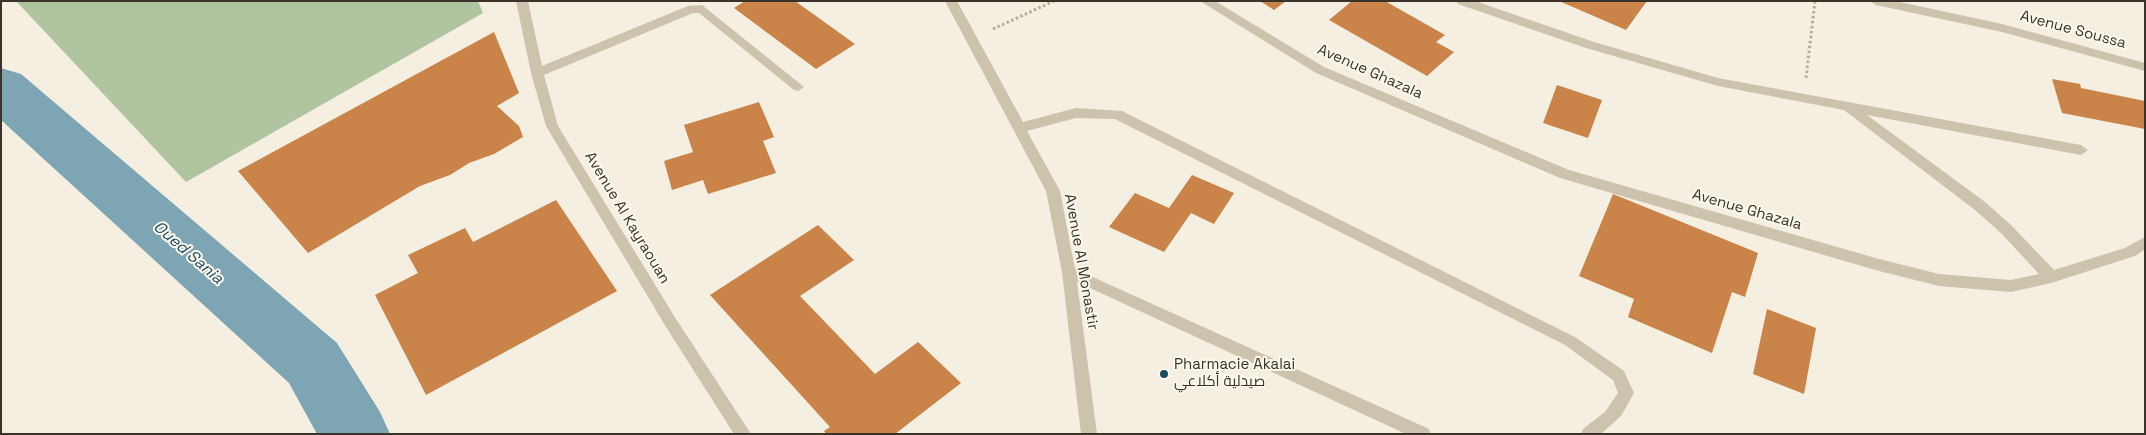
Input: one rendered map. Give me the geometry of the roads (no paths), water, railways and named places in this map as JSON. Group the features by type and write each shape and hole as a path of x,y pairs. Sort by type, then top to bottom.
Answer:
{"street":[{"name":"Avenue Al Kayraouan","path":"522,1 552,126 671,323 743,434"},
{"name":"Avenue Al Monastir","path":"951,1 1053,191 1070,272 1090,434"},
{"name":"Avenue Ghazala","path":"1206,1 1320,70 1565,174 1879,265 1939,280 2012,286 2050,278 2130,252 2145,242"},
{"path":"1462,1 1590,45 1718,82 2081,150"},
{"name":"Avenue Soussa","path":"1876,1 2002,28 2145,67"},
{"path":"538,73 692,9 702,9 798,87"},
{"path":"1846,106 1980,206 2006,229 2050,278"},
{"path":"1019,128 1076,113 1117,114 1570,341 1619,376 1626,393 1622,404 1612,416 1589,434"},
{"path":"1070,272 1424,434"}],"waterway":[{"name":"Oued Sania","path":"1,88 313,363 355,434"}],"place":[{"name":"Pharmacie Akalai صيدلية أكلاعي","path":"1164,374"}]}
